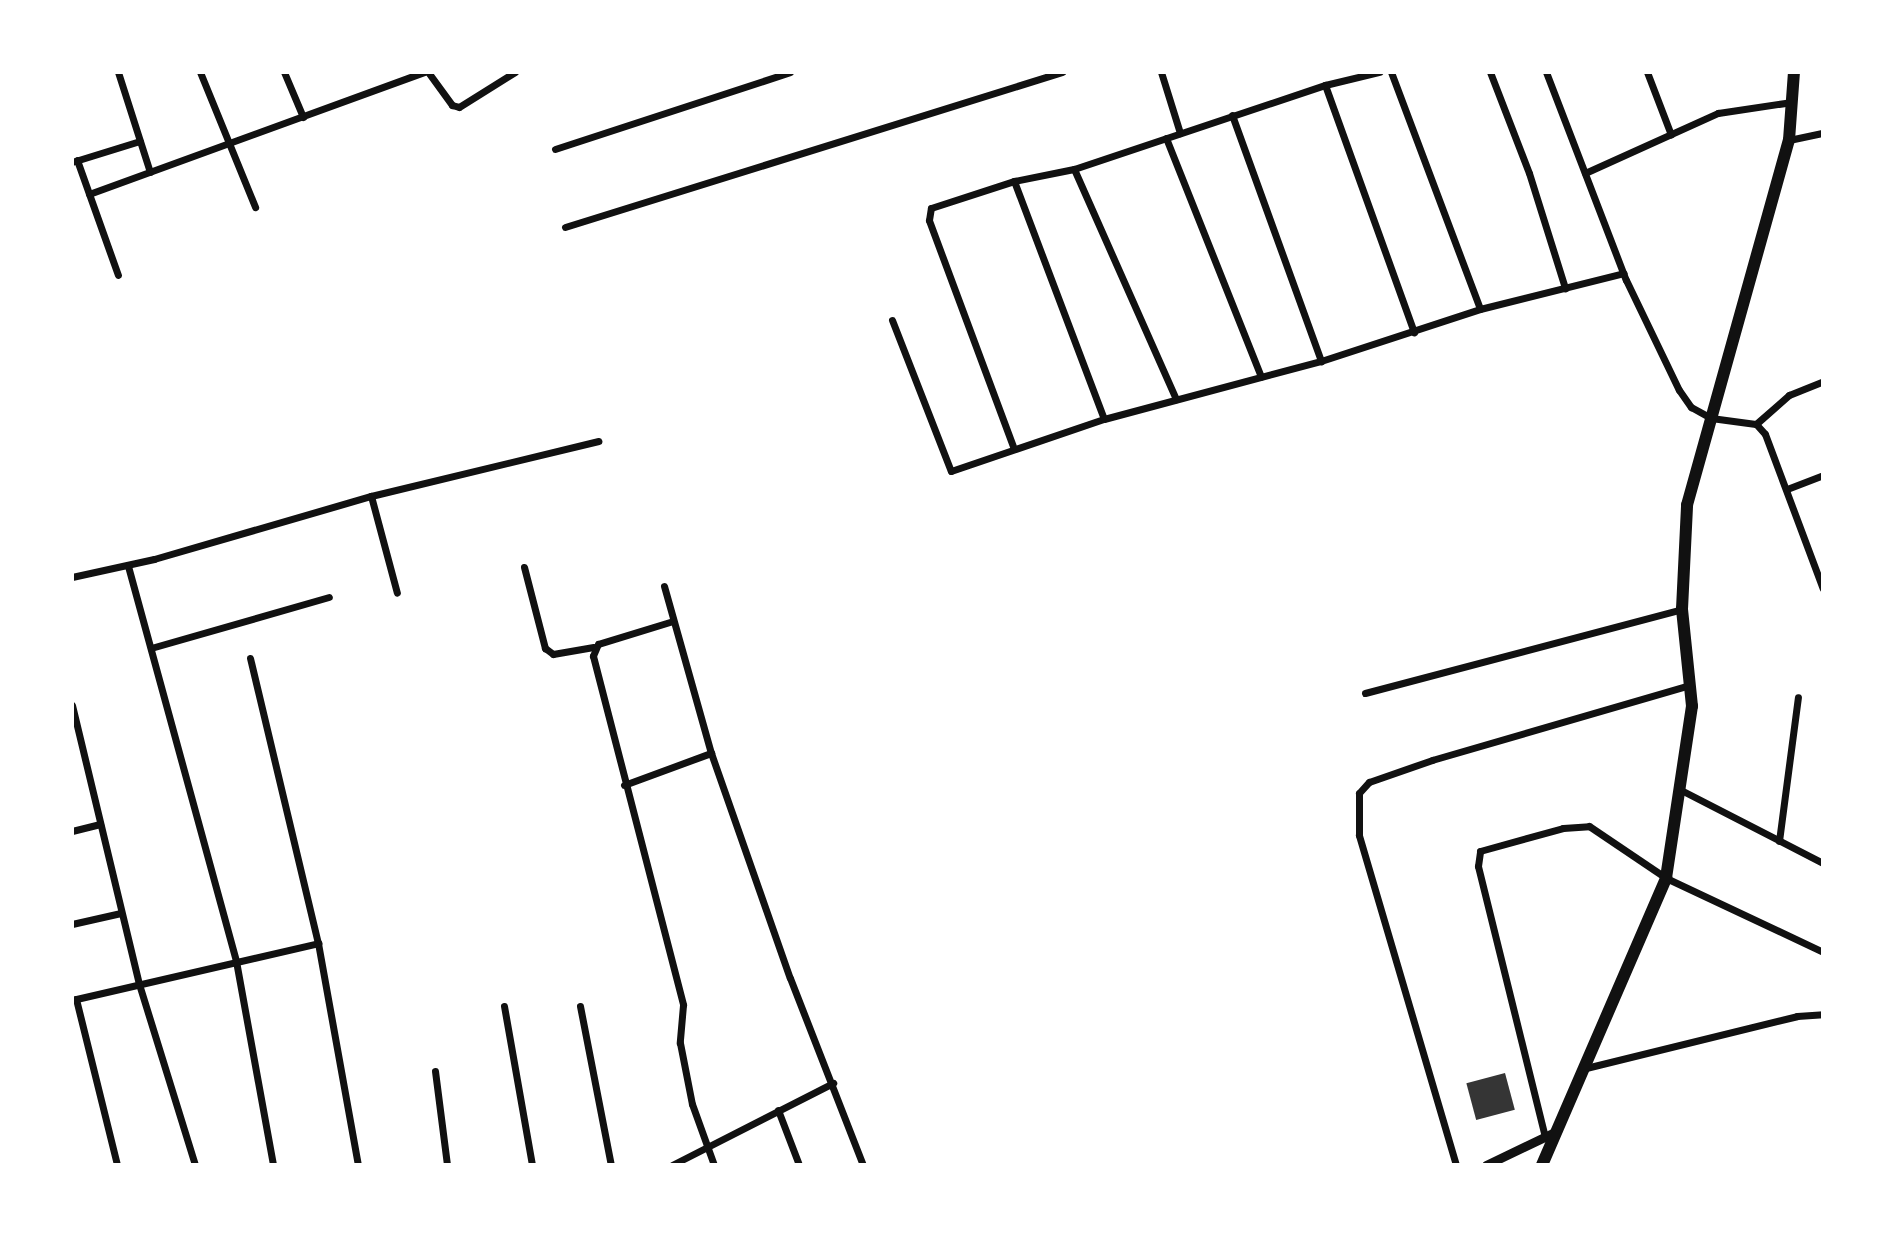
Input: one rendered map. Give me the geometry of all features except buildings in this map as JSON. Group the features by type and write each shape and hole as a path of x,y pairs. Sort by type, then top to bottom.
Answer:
{"main road":[{"path":"1542,1165 1666,878 1692,706 1682,609 1687,505 1789,140 1794,72"}],"street":[{"path":"118,72 150,172"},
{"path":"200,72 255,207"},
{"path":"284,72 303,117"},
{"path":"89,194 426,72 452,105 459,107 512,74"},
{"path":"555,149 790,72"},
{"path":"565,227 1062,72"},
{"path":"1161,72 1180,133"},
{"path":"1014,449 929,212 936,204 1014,181 1074,169 1325,85 1379,72"},
{"path":"1391,72 1480,309"},
{"path":"1490,72 1529,173 1566,288"},
{"path":"1546,72 1624,273 1679,390 1691,407 1711,418 1756,424 1771,445 1823,589"},
{"path":"1647,72 1671,135"},
{"path":"1325,85 1414,332"},
{"path":"1585,173 1718,113 1792,102"},
{"path":"1232,115 1321,361"},
{"path":"1789,140 1823,132"},
{"path":"1166,138 1261,377"},
{"path":"118,275 75,161 140,141"},
{"path":"1074,169 1175,399"},
{"path":"1014,181 1104,419"},
{"path":"892,320 947,468 956,470 1104,419 1321,361 1480,309 1624,273"},
{"path":"1756,424 1790,395 1823,381"},
{"path":"72,577 128,566 370,496 598,441"},
{"path":"1787,489 1823,475"},
{"path":"370,496 397,593"},
{"path":"128,566 236,961 273,1165"},
{"path":"524,566 545,648 553,654 593,647 673,621"},
{"path":"664,586 711,753 790,978 863,1165"},
{"path":"151,648 329,597"},
{"path":"1366,694 1682,609"},
{"path":"593,647 624,785 683,1005 680,1043 692,1104 714,1165"},
{"path":"250,657 318,943 358,1165"},
{"path":"1456,1165 1362,849 1355,806 1359,793 1369,782 1432,760 1690,685"},
{"path":"1780,841 1798,697"},
{"path":"72,705 139,984 195,1165"},
{"path":"624,785 711,753"},
{"path":"1679,789 1823,863"},
{"path":"72,831 100,824"},
{"path":"1545,1137 1477,856 1486,848 1576,825 1589,827 1666,878 1823,951"},
{"path":"72,923 121,913"},
{"path":"117,1165 74,1000 318,943"},
{"path":"504,1006 532,1165"},
{"path":"580,1006 611,1165"},
{"path":"1586,1068 1797,1016 1823,1014"},
{"path":"435,1071 447,1165"},
{"path":"671,1165 833,1083"},
{"path":"778,1110 799,1165"},
{"path":"1486,1165 1558,1130"}]}
